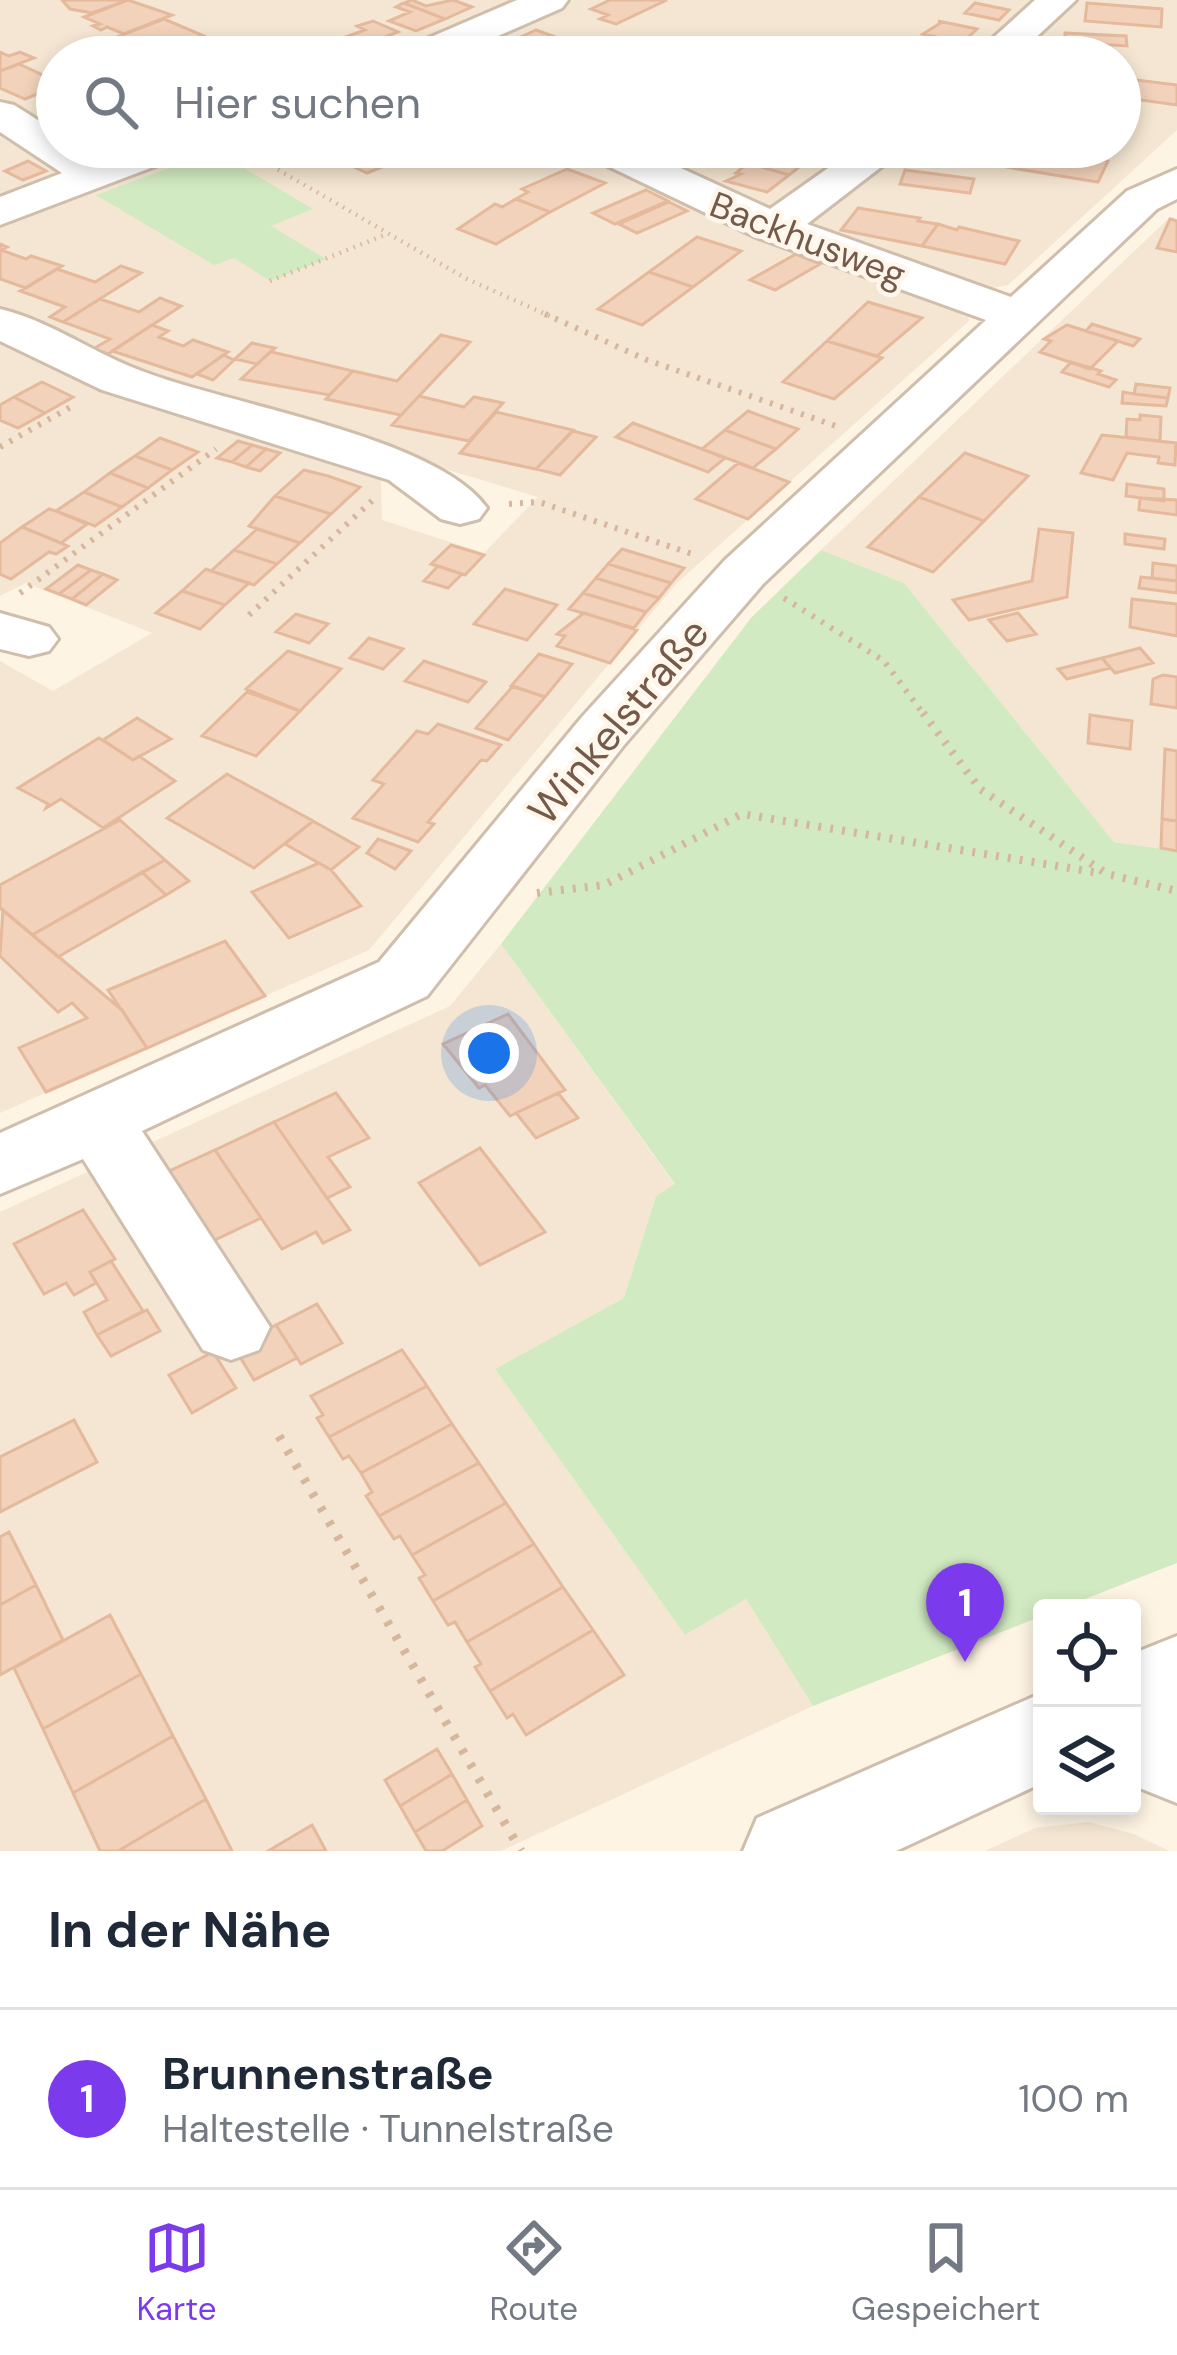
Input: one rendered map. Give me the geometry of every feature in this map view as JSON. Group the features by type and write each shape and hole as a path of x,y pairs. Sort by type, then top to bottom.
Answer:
{"street":[{"path":"466,36 549,0"},
{"path":"1016,36 1057,0"},
{"path":"0,114 36,137"},
{"path":"86,168 92,172"},
{"path":"0,212 104,168"},
{"name":"Backhusweg","path":"646,168 772,228 1021,316"},
{"path":"772,228 856,168"},
{"name":"Winkelstraße","path":"0,1165 404,979 603,731 744,572 1142,200 1177,182"},
{"path":"0,322 119,380 407,469 460,508"},
{"path":"98,1121 231,1327"},
{"path":"1141,1694 1177,1679"},
{"path":"1141,1740 1177,1758"},
{"path":"790,1851 1033,1742"}],"path":[{"path":"275,168 466,279 647,360 886,443"},
{"path":"270,281 388,234"},
{"path":"0,447 119,380"},
{"path":"16,621 250,423"},
{"path":"249,615 407,469"},
{"path":"460,508 539,502 744,572 884,661 980,789 1107,874"},
{"path":"469,902 604,885 742,814 1107,874 1177,891"},
{"path":"279,1436 521,1851"}],"shaded area":[{"path":"0,0 522,0 436,36 36,36 36,168 80,168 0,200"},
{"path":"573,0 1043,0 1002,36 492,36"},
{"path":"1079,0 1177,0 1177,130 1141,163 1141,36 1039,36"},
{"path":"143,168 617,168 655,188 968,313 969,321 676,584 369,950 0,1113 0,661 53,691 152,633 26,583 0,596 0,341 107,393 381,478 382,520 484,553 538,497 167,385 0,309 0,224"},
{"path":"670,168 836,168 788,205 765,211"},
{"path":"880,168 1136,168 1008,285 982,290 808,225"},
{"path":"1170,217 1177,219 1177,851 1114,842 904,583 821,550"},
{"path":"501,944 675,1185 656,1196 624,1298 495,1369 685,1635 746,1599 813,1706 501,1851 0,1851 0,1212 450,1006"},
{"path":"1089,1822 1134,1834 1169,1851 985,1851 1035,1828"}],"green space":[{"path":"169,168 244,168 313,209 271,226 326,259 270,281 234,258 214,265 96,195"},
{"path":"821,550 904,583 1114,842 1177,851 1177,1563 1085,1599 1033,1599 1033,1620 813,1706 746,1599 685,1635 495,1369 624,1298 656,1196 675,1184 501,944 751,618"}],"building":[{"path":"62,0 128,0 92,13 70,9"},
{"path":"128,0 172,15 124,34 107,27 101,30 93,26 100,24 84,17"},
{"path":"412,0 426,6 453,0 472,7 445,19 404,3"},
{"path":"610,0 667,0 616,24 600,19 608,15 591,9"},
{"path":"404,3 445,19 416,31 389,21 410,12 396,7"},
{"path":"975,3 1009,10 999,20 965,13"},
{"path":"1087,3 1162,9 1161,27 1085,21"},
{"path":"164,19 204,36 119,36"},
{"path":"373,21 398,32 348,36 365,30 357,26"},
{"path":"938,21 977,29 970,36 923,34 942,22"},
{"path":"1065,33 1126,36 1065,36"},
{"path":"0,52 9,56 20,52 34,58 0,71"},
{"path":"19,64 36,72 36,95 25,99 0,88 0,71"},
{"path":"1141,81 1177,85 1177,105 1141,100"},
{"path":"28,161 46,171 23,180 5,171"},
{"path":"742,168 765,168 789,175 767,192 726,181 741,174 736,173"},
{"path":"765,168 798,168 789,175"},
{"path":"1019,168 1105,168 1098,182"},
{"path":"567,169 605,183 550,212 516,199 528,192 522,189"},
{"path":"905,170 974,179 970,193 900,184"},
{"path":"646,190 668,201 615,224 593,213"},
{"path":"516,199 550,212 496,244 458,229 495,204 502,207"},
{"path":"669,202 687,211 637,233 619,224"},
{"path":"858,208 938,224 922,246 841,230"},
{"path":"1170,219 1177,221 1177,252 1157,248"},
{"path":"938,224 1019,241 1005,264 922,246"},
{"path":"697,237 741,251 693,287 649,272"},
{"path":"0,244 7,247 1,250 26,259 31,256 62,266 26,288 0,279"},
{"path":"796,254 820,264 775,290 750,280"},
{"path":"121,266 141,273 63,322 50,317 65,307 20,291 57,269 95,282"},
{"path":"649,272 693,287 642,325 598,309"},
{"path":"160,298 181,306 108,354 93,349 110,339 63,322 100,299 139,312"},
{"path":"868,302 922,318 877,356 827,341"},
{"path":"1092,324 1140,339 1133,346 1086,331"},
{"path":"152,325 168,331 159,337 183,346 193,340 228,352 192,377 112,351"},
{"path":"1067,325 1118,341 1090,369 1040,352 1051,341 1044,339"},
{"path":"441,335 470,342 401,415 326,399 353,371 397,381"},
{"path":"827,341 882,358 834,399 783,382"},
{"path":"252,343 275,348 257,364 235,359"},
{"path":"270,352 353,371 329,395 241,379"},
{"path":"223,355 234,360 213,380 197,374"},
{"path":"1071,362 1116,380 1109,387 1062,372"},
{"path":"42,382 73,397 45,413 14,397"},
{"path":"1136,384 1170,388 1168,398 1134,394"},
{"path":"1123,392 1168,398 1166,406 1122,403"},
{"path":"419,396 464,407 474,397 503,403 469,441 392,425"},
{"path":"14,397 45,413 18,428 0,420 0,405"},
{"path":"748,411 798,429 776,449 725,430"},
{"path":"496,412 573,430 536,469 460,453"},
{"path":"1140,415 1161,417 1160,441 1126,437 1127,419 1140,420"},
{"path":"633,423 725,458 708,472 616,437"},
{"path":"725,430 776,449 753,468 702,449"},
{"path":"573,431 596,437 560,475 536,469"},
{"path":"1102,435 1176,443 1175,465 1158,463 1159,457 1127,453 1113,480 1081,473"},
{"path":"160,438 198,452 172,470 135,456"},
{"path":"238,441 252,445 232,462 217,458"},
{"path":"252,445 266,449 246,467 232,462"},
{"path":"266,449 280,453 260,471 246,467"},
{"path":"965,453 1028,476 984,521 919,497"},
{"path":"135,456 172,470 148,488 110,473"},
{"path":"738,463 789,482 748,519 696,499"},
{"path":"304,470 360,487 331,514 275,496"},
{"path":"110,473 148,488 122,507 84,492"},
{"path":"1127,484 1164,489 1164,501 1126,496"},
{"path":"84,492 122,507 95,526 56,511"},
{"path":"275,496 331,514 300,543 249,526"},
{"path":"919,497 984,521 933,572 868,547"},
{"path":"1140,498 1177,500 1177,515 1139,510"},
{"path":"49,509 87,524 61,543 22,527"},
{"path":"22,527 68,546 56,554 49,552 11,579 0,574 0,543"},
{"path":"257,529 300,543 277,564 234,550"},
{"path":"1039,529 1073,533 1067,597 969,620 953,600 1032,581"},
{"path":"1125,534 1165,539 1164,549 1125,544"},
{"path":"451,545 484,555 465,575 431,564"},
{"path":"622,549 684,568 671,583 608,564"},
{"path":"234,550 277,564 254,585 211,571"},
{"path":"1153,563 1177,566 1177,581 1152,578"},
{"path":"608,564 671,583 659,598 596,578"},
{"path":"78,565 91,570 59,594 46,589"},
{"path":"438,566 462,574 448,588 424,581"},
{"path":"206,569 249,583 225,605 182,591"},
{"path":"91,570 103,574 72,599 59,594"},
{"path":"103,574 117,580 86,605 72,599"},
{"path":"1141,577 1177,581 1177,593 1139,588"},
{"path":"596,578 659,598 646,612 583,593"},
{"path":"505,589 557,605 527,640 474,624"},
{"path":"182,591 225,605 200,629 156,613"},
{"path":"583,593 646,612 634,628 569,609"},
{"path":"1132,599 1177,604 1177,636 1130,627"},
{"path":"584,613 637,630 610,663 557,646 565,636 557,634"},
{"path":"1018,613 1036,634 1007,641 989,620"},
{"path":"296,614 328,624 309,643 276,632"},
{"path":"369,638 403,649 383,669 350,658"},
{"path":"1140,648 1153,663 1115,673 1102,658"},
{"path":"288,651 341,669 300,711 246,689"},
{"path":"539,654 572,664 545,697 511,686"},
{"path":"1102,658 1110,668 1067,679 1058,669"},
{"path":"424,661 486,682 468,702 405,681"},
{"path":"1177,677 1177,708 1151,704 1153,679"},
{"path":"513,686 545,697 508,740 476,728"},
{"path":"247,692 300,711 256,756 202,736"},
{"path":"1090,715 1132,721 1130,749 1088,743"},
{"path":"137,718 171,739 133,760 103,740"},
{"path":"438,724 501,745 487,761 481,760 428,822 434,824 418,842 353,818 384,784 373,780 417,731 428,734"},
{"path":"99,738 133,760 139,756 175,781 103,828 61,799 46,808 48,804 18,788"},
{"path":"1165,749 1177,751 1177,821 1162,819"},
{"path":"227,774 313,821 254,868 167,818"},
{"path":"1162,819 1177,821 1177,851 1161,848"},
{"path":"120,820 165,860 32,935 0,908 0,885"},
{"path":"313,821 359,847 331,870 285,844"},
{"path":"378,839 411,851 395,869 367,853"},
{"path":"165,860 189,881 166,895 142,872"},
{"path":"319,863 331,870 361,906 289,938 252,892"},
{"path":"142,872 166,895 58,957 32,935"},
{"path":"3,910 122,1010 147,1048 46,1092 19,1048 87,1018 72,1003 58,1012 0,956"},
{"path":"225,941 265,996 147,1048 108,990"},
{"path":"508,1014 565,1090 510,1116 485,1085 479,1088 443,1044"},
{"path":"336,1093 369,1138 328,1157 350,1187 327,1198 274,1122"},
{"path":"558,1093 578,1118 536,1138 516,1113"},
{"path":"274,1122 350,1230 323,1243 316,1232 282,1249 215,1150"},
{"path":"480,1148 545,1232 480,1265 419,1183"},
{"path":"215,1150 261,1218 196,1249 152,1179"},
{"path":"83,1210 115,1259 90,1272 96,1283 74,1295 66,1283 44,1294 14,1244"},
{"path":"111,1261 143,1311 97,1335 84,1312 107,1300 90,1272"},
{"path":"317,1304 342,1343 301,1364 276,1325"},
{"path":"147,1310 160,1331 111,1356 97,1335"},
{"path":"276,1325 297,1358 254,1380 234,1347"},
{"path":"402,1350 427,1386 329,1437 311,1396"},
{"path":"213,1352 236,1388 192,1413 169,1375"},
{"path":"427,1386 452,1424 361,1473 349,1456 343,1459 329,1437"},
{"path":"74,1420 97,1462 0,1512 0,1457"},
{"path":"452,1424 479,1463 379,1516 366,1496 372,1492 361,1473"},
{"path":"479,1463 506,1503 412,1555 400,1536 394,1539 379,1516"},
{"path":"506,1503 534,1544 433,1601 412,1555"},
{"path":"9,1532 36,1585 0,1605 0,1537"},
{"path":"534,1544 563,1587 467,1642 455,1622 448,1625 433,1601"},
{"path":"36,1585 63,1640 0,1675 0,1605"},
{"path":"563,1587 593,1630 490,1691 467,1642"},
{"path":"110,1615 141,1674 43,1729 14,1668"},
{"path":"593,1630 624,1675 526,1735 513,1714 507,1718 490,1691"},
{"path":"141,1674 173,1736 73,1793 43,1729"},
{"path":"173,1736 206,1799 118,1851 100,1851 73,1793"},
{"path":"437,1749 452,1774 400,1806 385,1780"},
{"path":"452,1774 467,1800 415,1832 400,1806"},
{"path":"206,1799 232,1851 118,1851"},
{"path":"467,1800 482,1826 442,1851 426,1851 415,1832"},
{"path":"312,1825 326,1851 268,1851"}],"place":[{"name":"Brunnenstraße","path":"965,1662"}]}
